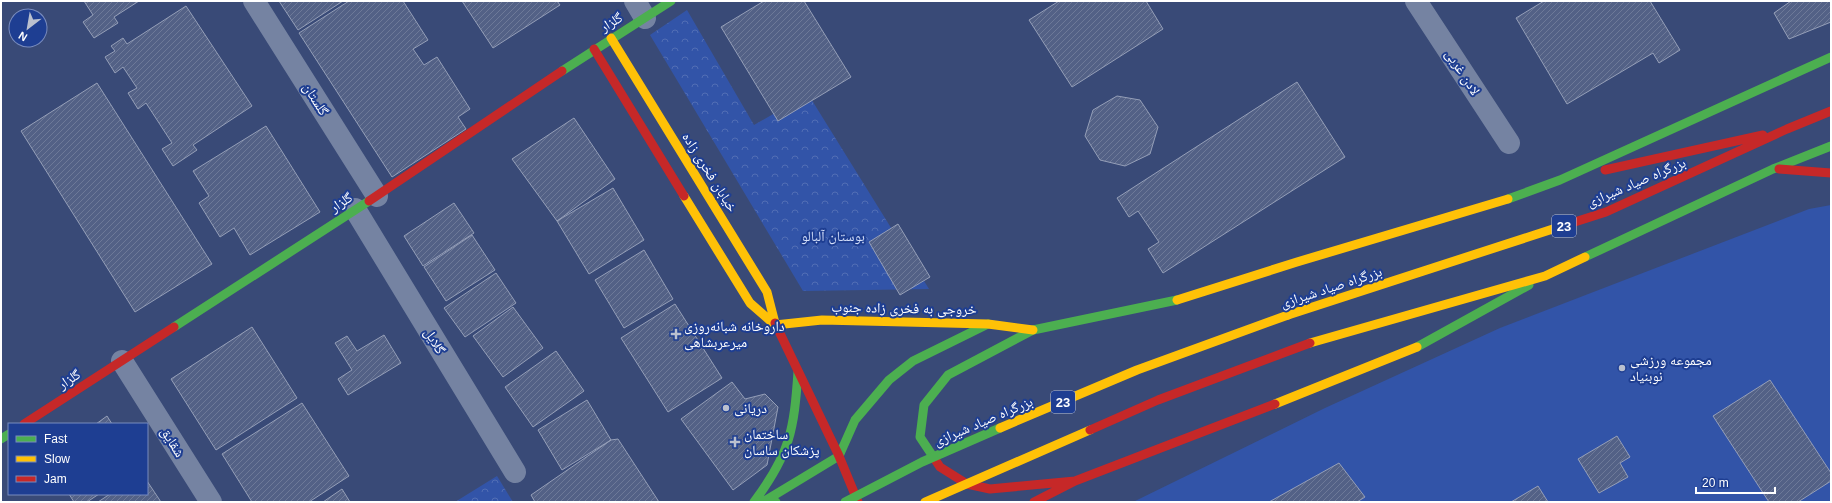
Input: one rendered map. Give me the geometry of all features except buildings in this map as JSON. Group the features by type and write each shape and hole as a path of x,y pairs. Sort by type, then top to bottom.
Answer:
{"main road":[{"name":"گلزار","path":"26,423 377,196 611,38 640,9 671,1"},
{"name":"خیابان فخری زاده","path":"611,38 767,292 775,325 839,456 858,502"},
{"name":"خیابان فخری زاده","path":"594,49 750,303 775,325"},
{"path":"1075,481 990,489 967,484 940,467 920,437 924,405 948,375 1034,330 1172,302 1297,262 1504,200 1560,180 1831,58"},
{"name":"بزرگراه صیاد شیرازی","path":"845,502 922,462 1130,373 1288,315 1606,212 1787,129 1831,112"},
{"path":"1560,180 1787,129"},
{"path":"1034,502 1075,481 1408,352 1545,276 1774,169 1831,146"},
{"path":"1774,169 1831,173"},
{"path":"925,502 1158,400 1310,343 1545,276"},
{"name":"خروجی به فخری زاده جنوب","path":"775,325 822,320 988,324 1034,330"},
{"path":"769,501 839,456 855,420 889,380 913,360 988,324"},
{"path":"754,502 773,477 787,447 795,414 798,370"}],"street":[{"name":"گلستان","path":"254,1 377,196"},
{"name":"لادن غربی","path":"1416,1 1509,143"},
{"name":"گلایل","path":"355,210 515,472"},
{"name":"شقایق","path":"122,361 210,502"}],"green space":[{"name":"بوستان آلبالو","path":"687,10 754,125 808,94 929,289 803,291 650,35"},
{"name":"مجموعه ورزشی نوبنیاد","path":"1831,205 1831,502 1133,502 1325,408 1500,328 1809,209"},
{"path":"497,476 513,502 455,502"}],"traffic: fast":[{"path":"562,71 671,1"},
{"path":"1508,199 1560,180 1831,57"},
{"path":"1585,257 1773,169 1831,146"},
{"path":"174,327 369,201"},
{"path":"1417,347 1529,285"},
{"path":"934,458 920,437 924,405 948,375 1033,330 1177,300"},
{"path":"763,502 839,456 855,420 889,380 913,361 988,324"},
{"path":"754,502 776,470 788,441 792,426 798,372"},
{"path":"845,502 922,462 1000,428"},
{"path":"1,439 8,435"},
{"path":"768,499 776,502"}],"traffic: slow":[{"path":"611,38 767,292 775,323"},
{"path":"684,196 750,303 775,325"},
{"path":"1177,300 1297,262 1508,199"},
{"path":"1288,315 1559,227"},
{"path":"1310,343 1545,276 1585,257"},
{"path":"1000,428 1137,370 1288,315"},
{"path":"775,325 822,320 988,324 1033,330"},
{"path":"1275,404 1417,347"},
{"path":"925,502 1090,430"}],"traffic: jam":[{"path":"594,49 684,196"},
{"path":"369,201 562,71"},
{"path":"1559,227 1606,212 1787,129 1831,111"},
{"path":"1605,170 1763,135"},
{"path":"1779,169 1831,173"},
{"path":"775,323 839,456 858,502"},
{"path":"26,423 174,327"},
{"path":"1090,430 1158,400 1310,343"},
{"path":"1034,502 1075,481 1275,404"},
{"path":"934,458 940,467 967,484 990,489 1075,481"}],"place":[{"name":"داروخانه شبانه‌روزی میرعربشاهی","path":"676,334"},
{"name":"مجموعه ورزشی نوبنیاد","path":"1622,368"},
{"name":"دریانى","path":"726,408"},
{"name":"ساختمان پزشکان ساسان","path":"735,442"}]}
